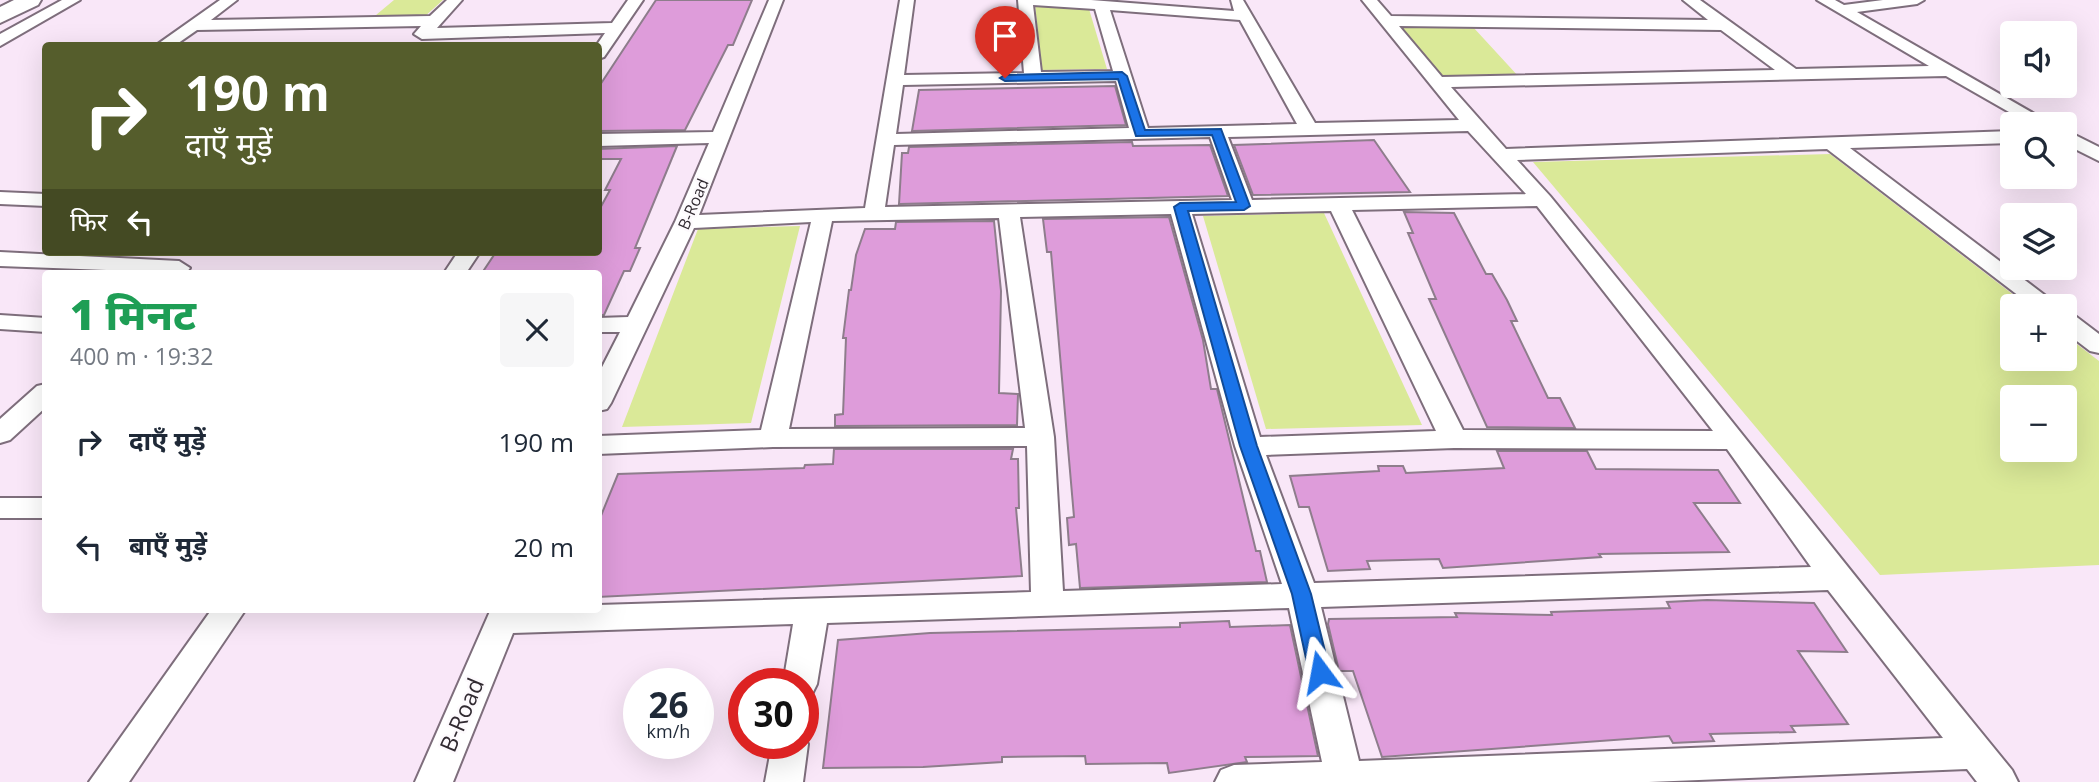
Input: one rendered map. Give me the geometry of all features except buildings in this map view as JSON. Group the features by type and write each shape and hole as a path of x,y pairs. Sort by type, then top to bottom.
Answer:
{"highway":[{"path":"0,16 30,0"}],"street":[{"path":"0,41 73,0"},
{"path":"169,42 230,0"},
{"path":"414,42 455,0"},
{"path":"602,48 636,0"},
{"name":"B-Road","path":"602,394 639,324 686,222 776,0"},
{"path":"874,214 907,0"},
{"path":"1025,0 1033,77"},
{"path":"1031,0 1245,16"},
{"path":"1236,0 1310,130"},
{"path":"1370,0 1473,125 1543,200 1735,440 1836,578 1999,782"},
{"path":"1690,0 1792,74"},
{"path":"1824,0 2021,112"},
{"path":"1841,10 1917,0"},
{"path":"1101,5 1140,133"},
{"path":"193,25 435,21"},
{"path":"1386,21 1725,25"},
{"path":"423,33 616,28"},
{"path":"1439,82 1947,71"},
{"path":"894,80 1122,76"},
{"path":"886,140 1473,125"},
{"path":"1217,132 1244,206"},
{"path":"602,141 722,137"},
{"path":"1501,155 2000,137"},
{"path":"2077,143 2099,155"},
{"path":"1832,144 2031,294"},
{"path":"0,198 42,200"},
{"path":"686,222 823,215 1543,200"},
{"path":"1338,204 1454,439"},
{"path":"1180,207 1249,446 1301,594 1345,780"},
{"path":"1009,211 1040,437 1048,602"},
{"path":"773,438 823,215"},
{"path":"178,270 193,256"},
{"path":"0,259 162,270"},
{"path":"0,279 27,261"},
{"path":"0,322 42,325"},
{"path":"602,325 639,324"},
{"path":"2077,329 2099,346"},
{"path":"0,434 42,396"},
{"path":"602,446 773,438 1040,437"},
{"path":"1249,446 1454,439 1735,440"},
{"path":"0,508 42,508"},
{"path":"505,615 811,611 1836,578"},
{"path":"802,668 811,611"},
{"path":"108,782 227,613"},
{"name":"B-Road","path":"434,782 505,615"},
{"path":"1234,782 1603,774 1976,753"},
{"path":"784,782 788,759"}],"green space":[{"path":"394,0 443,0 423,18 370,20"},
{"path":"1035,5 1089,9 1107,69 1042,70"},
{"path":"1396,25 1473,27 1519,77 1443,78"},
{"path":"1830,154 2012,294 2000,294 2000,371 2077,371 2077,344 2099,361 2099,565 1880,575 1533,162"},
{"path":"1324,213 1422,425 1266,429 1203,216"},
{"path":"800,226 751,423 622,427 698,229"}],"route":[{"path":"1005,78 1122,76 1140,133 1217,132 1244,206 1180,207 1249,446 1301,594 1320,672"}]}
